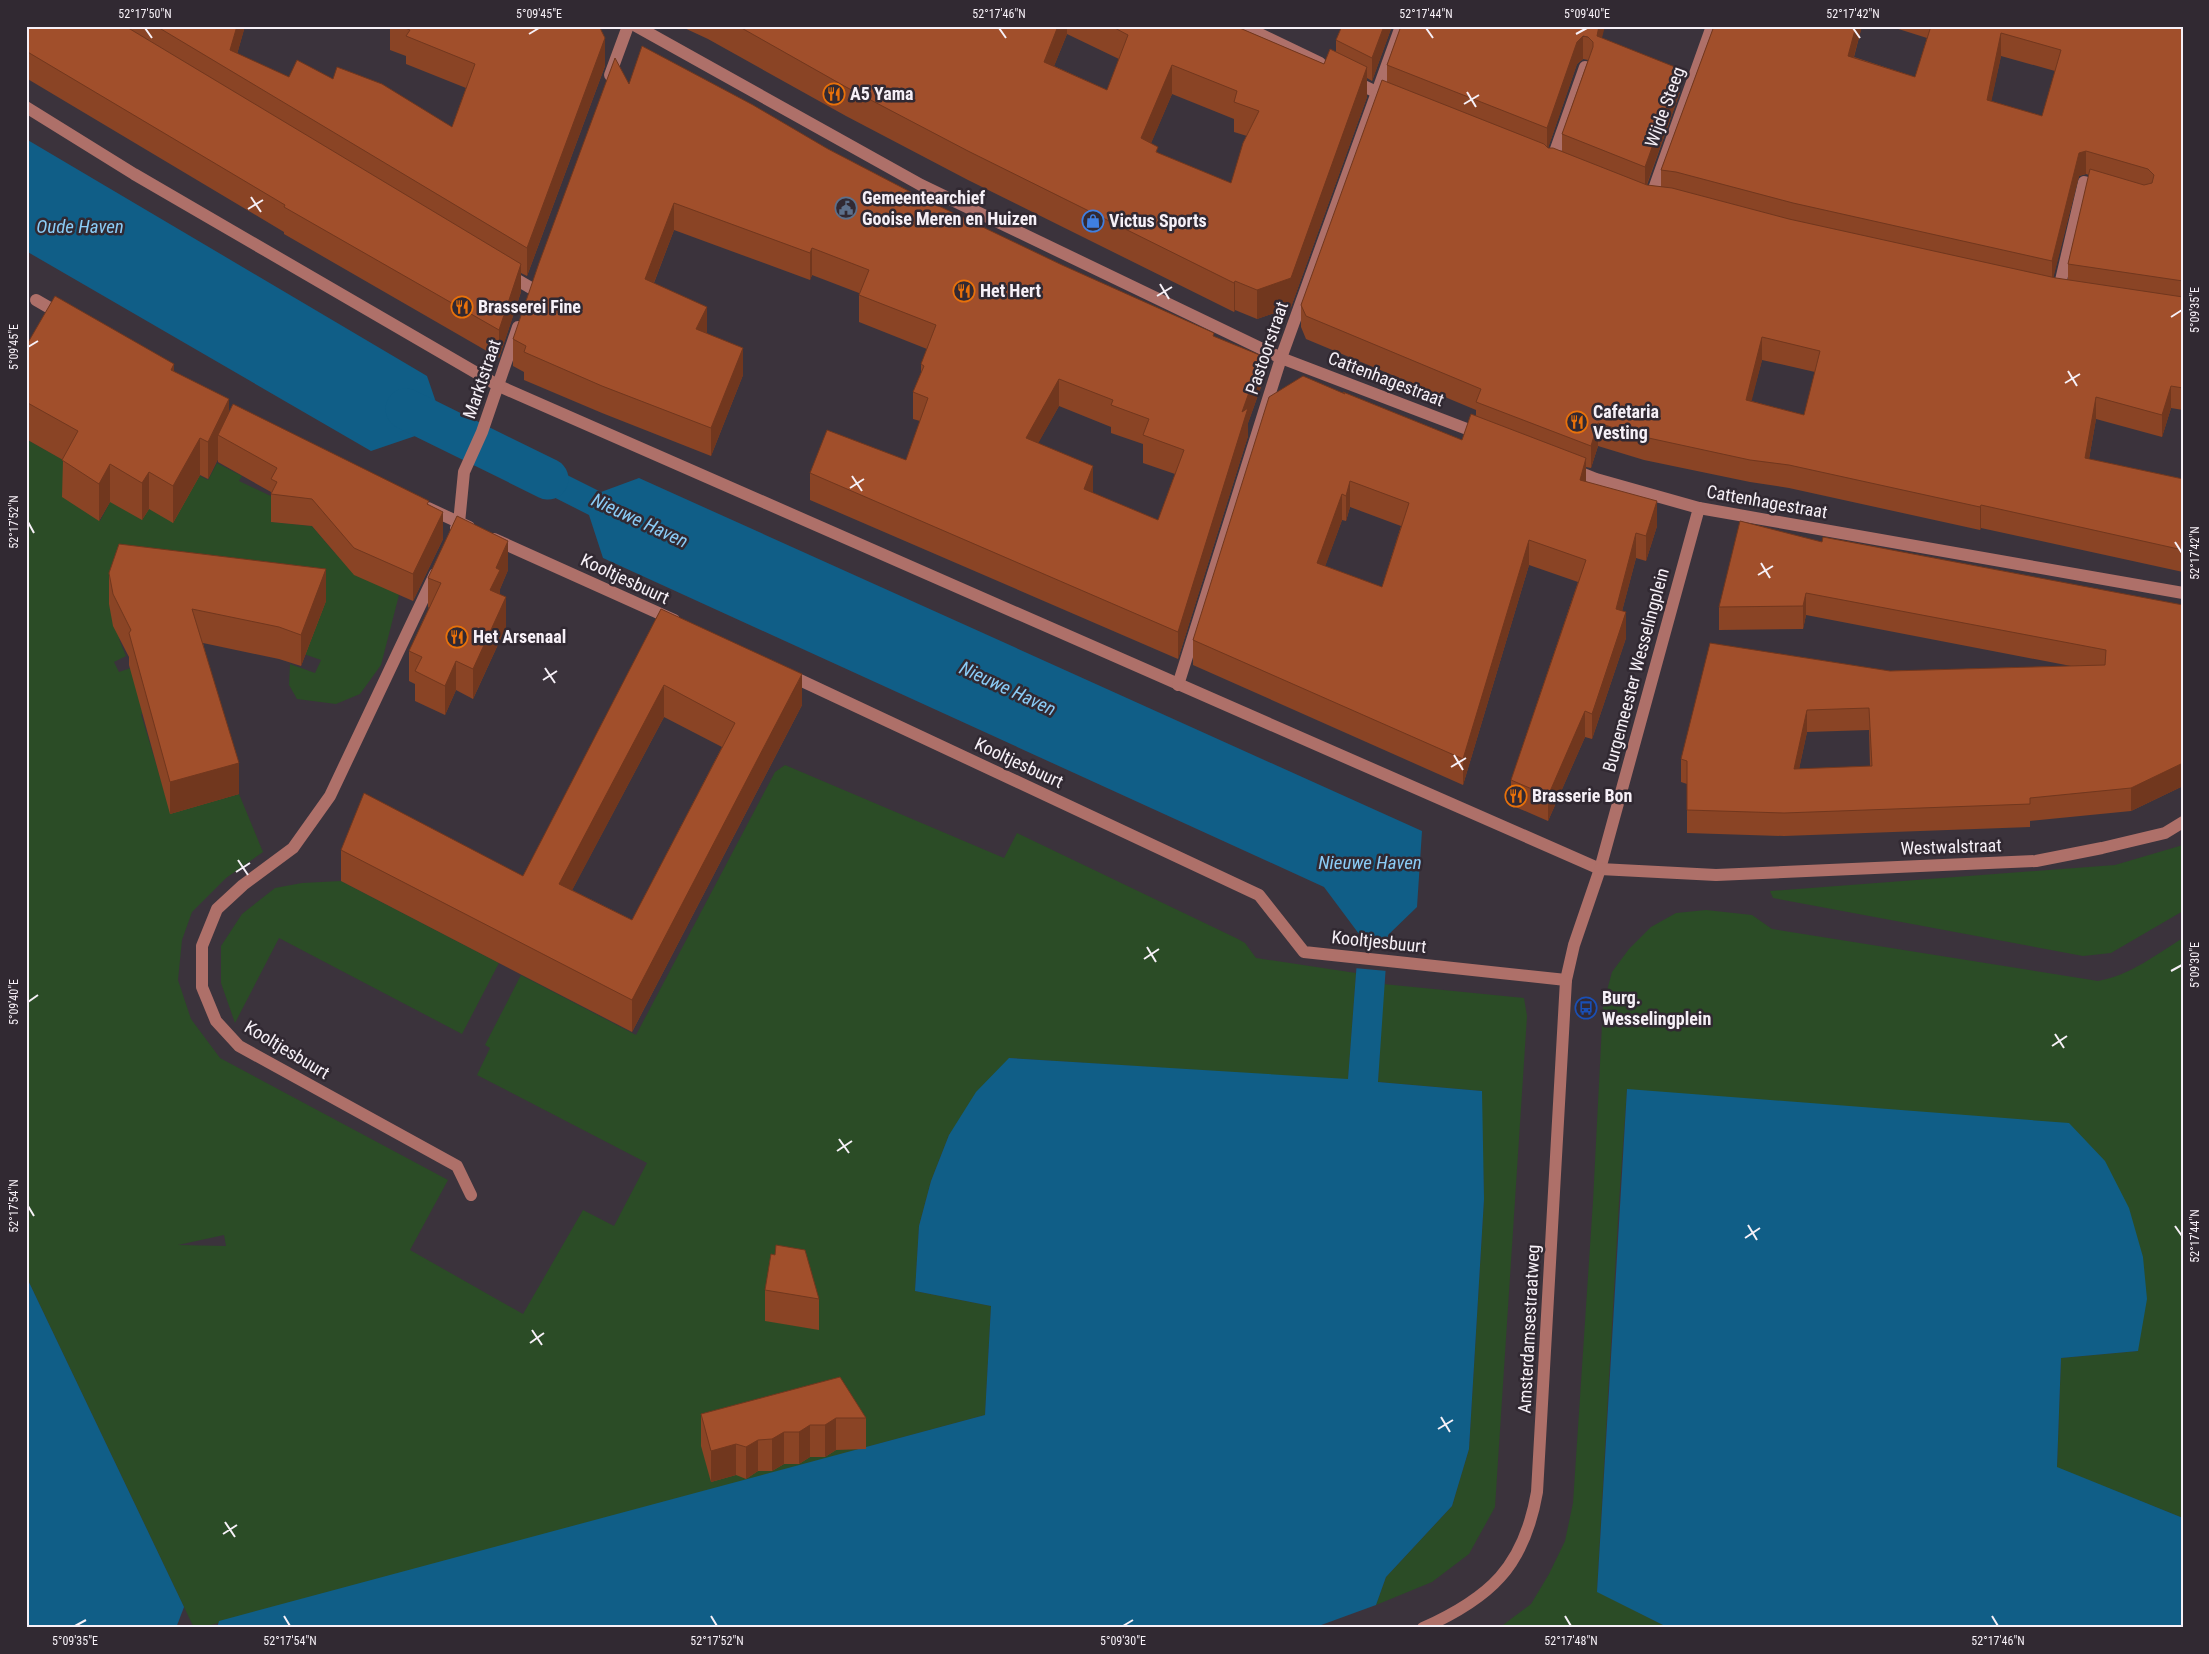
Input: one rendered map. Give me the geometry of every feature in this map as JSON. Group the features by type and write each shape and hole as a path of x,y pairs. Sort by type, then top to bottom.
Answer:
{"street":[{"path":"604,92 628,26"},
{"name":"Cattenhagestraat","path":"636,26 921,185 1281,358 1494,440"},
{"path":"1243,26 1403,104"},
{"name":"Pastoorstraat","path":"1178,685 1281,358 1401,26"},
{"name":"Wijde Steeg","path":"1666,202 1646,198 1712,26"},
{"path":"1564,168 1546,161 1585,67"},
{"path":"26,107 134,174 499,386 1600,869"},
{"path":"2057,293 2084,182 2120,193"},
{"path":"498,268 531,288"},
{"path":"36,300 70,320"},
{"name":"Marktstraat","path":"459,523 464,472 482,432 499,386 522,315"},
{"name":"Cattenhagestraat","path":"1558,464 1596,479 1699,508 2183,593"},
{"name":"Kooltjesbuurt","path":"415,502 688,627"},
{"name":"Burgemeester Wesselingplein","path":"1566,980 1574,945 1600,869 1699,508"},
{"path":"450,541 459,523"},
{"name":"Kooltjesbuurt","path":"442,558 330,796 293,848 243,885 217,909 202,946 202,986 216,1021 239,1046 457,1166 471,1196"},
{"name":"Kooltjesbuurt","path":"778,669 1259,895 1304,952 1566,980"},
{"name":"Westwalstraat","path":"1600,869 1716,875 2036,861 2165,833 2183,822"},
{"name":"Amsterdamsestraatweg","path":"1423,1628 1451,1615 1479,1598 1495,1583 1512,1562 1524,1541 1533,1515 1538,1482 1566,980"}],"green space":[{"path":"26,439 78,468 100,521 110,502 150,450 208,480 217,463 242,476 239,481 275,498 277,509 272,522 312,526 335,553 399,595 381,665 360,694 336,704 297,699 289,685 290,664 315,673 321,660 304,654 137,632 119,639 126,656 114,662 119,672 145,663 157,709 141,714 171,813 239,794 263,852 226,878 192,912 182,940 178,980 191,1019 220,1058 448,1180 410,1250 523,1314 583,1210 614,1226 647,1163 477,1075 490,1048 485,1045 521,975 636,1035 775,772 785,765 1004,858 1017,833 1238,939 1245,943 1256,958 1356,973 1348,1080 1009,1058 949,1135 931,1181 919,1226 915,1291 991,1306 985,1415 200,1628 194,1628 26,1276","holes":["224,1235 226,1246 178,1245"]},
{"path":"2183,845 2183,911 2111,953 2083,956 1773,898 1770,891 2115,865"},
{"path":"341,881 499,963 462,1034 279,938 235,1023 221,983 221,946 242,914 275,888 302,883"},
{"path":"1706,910 1752,915 1772,929 2098,981 2132,969 2183,938 2183,1518 2057,1468 2061,1358 2138,1351 1627,1089 1597,1591 1669,1628 1499,1628 1531,1604 1549,1574 1565,1541 1573,1503 1593,1201 1603,1005 1612,972 1629,949 1651,927 1676,913"},
{"path":"1383,984 1524,998 1527,1016 1495,1507 1469,1554 1432,1582 1376,1605 1386,1577 1452,1506 1469,1449 1484,1199 1481,1091 1378,1082"}],"water":[{"name":"Oude Haven","path":"26,139 427,376 439,411 461,422 450,446 424,433 371,451 26,251"},
{"path":"503,443 601,492 639,478 1422,831 1417,907 1388,935 1378,1082 1482,1091 1484,1199 1469,1449 1452,1506 1386,1577 1376,1605 1313,1628 217,1628 219,1621 985,1415 991,1306 915,1291 919,1226 931,1181 949,1135 976,1092 1009,1058 1348,1079 1359,934 1324,887 603,558 589,515 492,466"},
{"path":"1627,1089 2069,1123 2105,1161 2129,1208 2143,1257 2147,1299 2138,1351 2061,1358 2057,1467 2183,1518 2183,1628 1669,1628 1597,1592"},
{"path":"26,1276 184,1607 176,1628 26,1628"}],"pier":[{"path":"1355,947 1389,950 1387,971 1354,968"}],"building":[{"path":"26,26 125,26 521,264 499,330 284,207 285,205 26,51"},
{"path":"156,26 237,26 230,50 289,77 297,60 333,79 337,67 382,84 452,127 475,64 406,36 410,30 400,26 599,26 605,38 527,248"},
{"path":"738,26 1058,26 1044,62 1107,90 1128,35 1111,26 1235,26 1324,64 1330,49 1367,67 1291,278 1257,290 1235,281 1234,283 968,151 846,87","holes":["1172,65 1237,91 1234,102 1259,111 1243,143 1231,183 1156,152 1158,147 1141,138"]},
{"path":"1342,26 1384,26 1372,58 1336,40"},
{"path":"1401,26 1599,26 1597,36 1680,69 1645,167 1562,134 1593,47 1593,42 1588,37 1583,36 1577,42 1547,128 1387,65"},
{"path":"1714,26 1856,26 1848,56 1915,77 1931,26 2183,26 2183,281 2068,264 2090,169 2144,185 2152,183 2154,175 2148,169 2086,151 2079,153 2052,261 1793,203 1676,172 1661,170","holes":["2001,33 2061,50 2042,116 1987,100"]},
{"path":"642,46 753,105 828,149 922,198 1062,265 1214,333 1213,336 1262,356 1242,412 1248,408 1178,632 810,473 827,430 906,460 928,398 913,392 924,366 921,364 936,325 859,295 869,270 812,248 810,253 674,203 645,279 707,307 696,329 743,348 711,428 602,386 524,352 526,346 513,339 615,58 629,84","holes":["1059,379 1113,400 1111,405 1149,419 1143,435 1184,450 1158,520 1084,489 1093,466 1026,438"]},
{"path":"1382,80 1544,144 1548,148 1553,148 1647,185 1672,188 1789,219 2056,278 2183,297 2183,388 2171,386 2162,415 2096,397 2085,458 2183,479 2183,550 1981,505 1980,507 1789,465 1750,460 1644,437 1598,423 1591,446 1476,402 1481,389 1306,316 1301,305","holes":["1762,337 1820,351 1804,415 1746,400"]},
{"path":"55,296 174,364 171,370 229,399 208,442 200,438 173,486 149,472 142,483 110,464 99,484 62,460 78,431 26,402 26,346"},
{"path":"1303,376 1462,440 1471,414 1586,458 1580,480 1657,501 1646,536 1636,533 1616,609 1626,612 1592,714 1585,711 1548,796 1511,780 1586,560 1529,540 1463,759 1193,640 1269,397","holes":["1350,481 1409,503 1382,587 1317,563 1342,494 1346,496"]},
{"path":"233,404 429,501 427,504 443,512 413,574 354,548 312,499 271,494 277,482 271,479 277,468 218,435"},
{"path":"457,516 508,541 496,568 500,570 490,590 506,597 473,669 456,661 445,686 415,671 422,657 409,651 441,583 428,578"},
{"path":"1740,521 1822,542 1823,537 2183,605 2183,763 2131,788 2030,798 2030,804 1784,813 1687,810 1687,761 1681,759 1710,643 1890,671 2105,665 2106,650 1806,593 1803,606 1719,607","holes":["1869,708 1872,766 1794,769 1807,710"]},
{"path":"119,544 326,569 301,635 279,627 192,609 239,763 170,782 129,633 131,630 113,594 109,573"},
{"path":"661,609 802,674 632,1000 341,850 364,793 523,876","holes":["664,685 735,723 632,920 559,884"]},
{"path":"776,1245 805,1250 819,1299 765,1290 771,1254 775,1255"},
{"path":"840,1377 866,1418 836,1418 825,1425 810,1425 799,1432 784,1432 772,1439 758,1440 746,1447 736,1444 711,1451 701,1414"}],"waterway":[{"name":"Nieuwe Haven","path":"406,409 548,479"}],"place":[{"name":"A5 Yama","path":"834,94"},
{"name":"Gemeentearchief Gooise Meren en Huizen","path":"846,208"},
{"name":"Victus Sports","path":"1093,221"},
{"name":"Het Hert","path":"964,291"},
{"name":"Brasserei Fine","path":"462,307"},
{"name":"Cafetaria Vesting","path":"1577,422"},
{"name":"Het Arsenaal","path":"457,637"},
{"name":"Brasserie Bon","path":"1516,796"},
{"name":"Burg. Wesselingplein","path":"1586,1008"}]}
